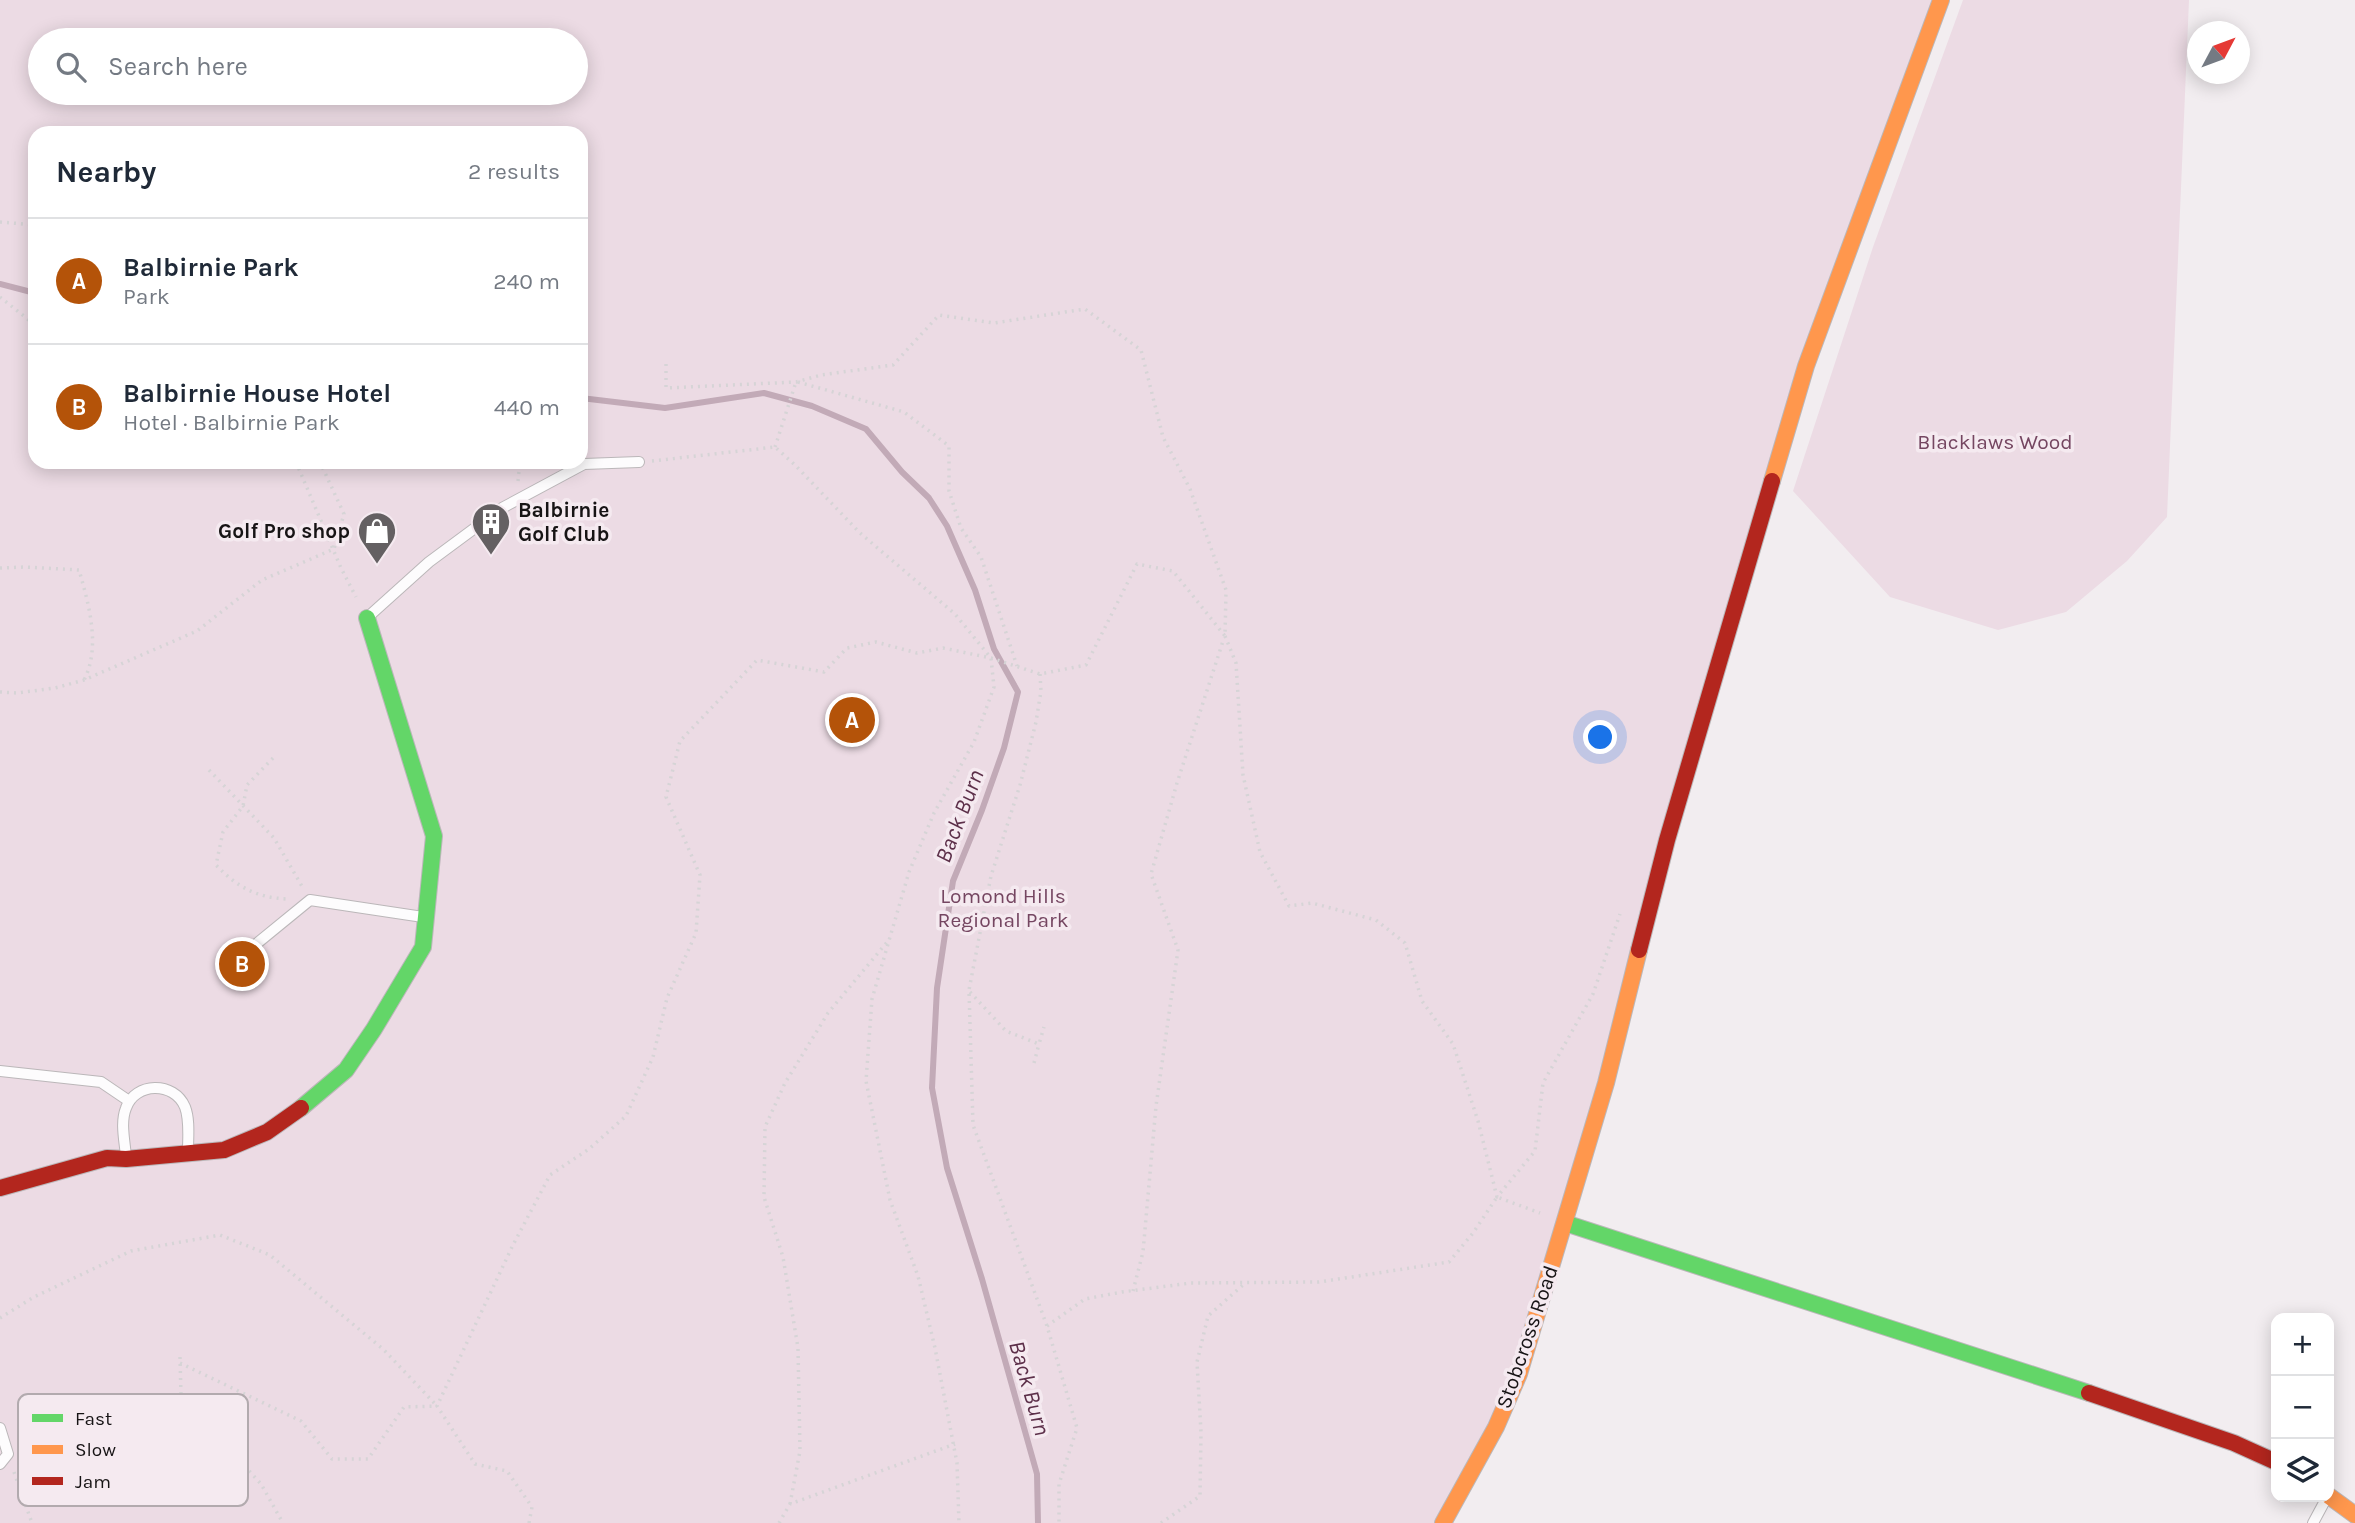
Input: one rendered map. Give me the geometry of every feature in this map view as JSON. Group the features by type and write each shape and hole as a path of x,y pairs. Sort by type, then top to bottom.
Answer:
{"street":[{"name":"Stobcross Road","path":"1443,1523 1496,1427 1519,1374 1606,1083 1667,840 1806,366 1941,0"},
{"path":"0,1188 107,1158 126,1159 224,1150 267,1132 312,1100 346,1070 374,1029 423,947 434,836 367,618"},
{"path":"1565,1223 2042,1377 2234,1443 2271,1460"},
{"path":"2334,1500 2355,1515"}],"lane":[{"path":"588,464 639,462"},
{"path":"367,618 429,562 502,508 575,469"},
{"path":"255,945 310,900 425,918"},
{"path":"0,1071 101,1082 129,1101"},
{"path":"126,1159 124,1111 137,1093 147,1088 158,1087 171,1091 180,1099 187,1119 188,1153"},
{"path":"0,1428 8,1454 0,1464"},
{"path":"2313,1523 2325,1502"}],"path":[{"path":"0,222 28,224"},
{"path":"0,297 28,319"},
{"path":"666,361 666,388 796,382 821,375 893,365 939,315 994,323 1085,309 1141,349 1163,437 1190,489 1226,590 1225,636 1177,783 1151,874 1178,950 1155,1118 1143,1252 1133,1291"},
{"path":"775,447 796,382"},
{"path":"796,382 904,412 949,446 949,491 961,528 981,557 1017,666"},
{"path":"639,462 775,447"},
{"path":"775,447 860,533 955,614 991,658 994,687 974,742 934,813 909,872 872,999 866,1081 891,1200 918,1276 955,1444 960,1523"},
{"path":"299,469 367,618"},
{"path":"323,469 344,513 334,549"},
{"path":"0,692 17,693 55,688 83,680 197,631 262,580 334,549"},
{"path":"437,1406 513,1245 550,1175 589,1149 626,1116 653,1057 667,998 696,933 700,875 666,797 680,741 757,660 824,672 847,649 876,642 917,653 943,648 991,658 1040,674 1086,665 1137,564 1173,571 1225,636 1236,663 1243,775 1260,852 1289,906 1312,903 1376,920 1405,943 1422,1001 1452,1044 1478,1121 1497,1197"},
{"path":"0,568 79,570 92,616 90,667 83,680"},
{"path":"1040,674 1041,691 1036,722 1020,785 991,876 969,990 972,1125 1047,1326 1077,1428 1059,1485 1059,1523"},
{"path":"272,758 247,785 243,806 223,832 216,865 234,883 268,898 310,900"},
{"path":"209,770 274,838 310,900"},
{"path":"1047,1326 1085,1299 1133,1291 1191,1283 1319,1282 1449,1262 1535,1151 1543,1083 1593,994 1622,906"},
{"path":"779,1523 790,1504 800,1451 798,1348 783,1257 764,1197 765,1128 785,1083 828,1013 890,940"},
{"path":"969,990 1006,1031 1039,1044"},
{"path":"1034,1063 1044,1027"},
{"path":"1497,1197 1565,1223"},
{"path":"0,1318 34,1297 131,1251 220,1235 270,1255 384,1350 437,1406 475,1464 507,1471 532,1507 529,1523"},
{"path":"1161,1523 1200,1496 1201,1432 1197,1362 1208,1316 1245,1283"},
{"path":"180,1357 180,1394"},
{"path":"180,1363 245,1394"},
{"path":"248,1396 301,1421 332,1459 368,1459 404,1407 437,1406"},
{"path":"790,1504 955,1444"},
{"path":"8,1454 18,1483"},
{"path":"248,1470 261,1484 283,1523"},
{"path":"26,1506 32,1523"}],"green space":[{"name":"Lomond Hills Regional Park","path":"0,0 1941,0 1806,366 1519,1374 1440,1523 0,1523"},
{"name":"Blacklaws Wood","path":"1963,0 2189,0 2167,517 2127,561 2066,612 1998,630 1890,597 1793,491 1873,247"}],"waterway":[{"path":"0,284 28,291"},
{"name":"Back Burn","path":"588,399 665,408 764,393 812,406 866,429 902,472 929,498 947,526 975,590 994,649 1018,692 1004,748 953,881 937,988 932,1088 947,1168 982,1279 1037,1474 1038,1523"}],"traffic: fast":[{"path":"301,1108 346,1070 423,947 434,836 367,618"},
{"path":"1565,1223 2089,1393"}],"traffic: slow":[{"path":"1772,481 1806,366 1941,0"},
{"path":"1443,1523 1496,1427 1519,1374 1606,1083 1639,950"},
{"path":"2334,1500 2355,1515"}],"traffic: jam":[{"path":"1639,950 1667,840 1772,481"},
{"path":"0,1188 107,1158 126,1159 224,1150 267,1132 301,1108"},
{"path":"2089,1393 2234,1443 2271,1460"}],"place":[{"name":"Balbirnie Golf Club","path":"491,556"},
{"name":"Golf Pro shop","path":"377,565"},
{"name":"Balbirnie Park","path":"852,720"},
{"name":"Balbirnie House Hotel","path":"242,964"}]}
